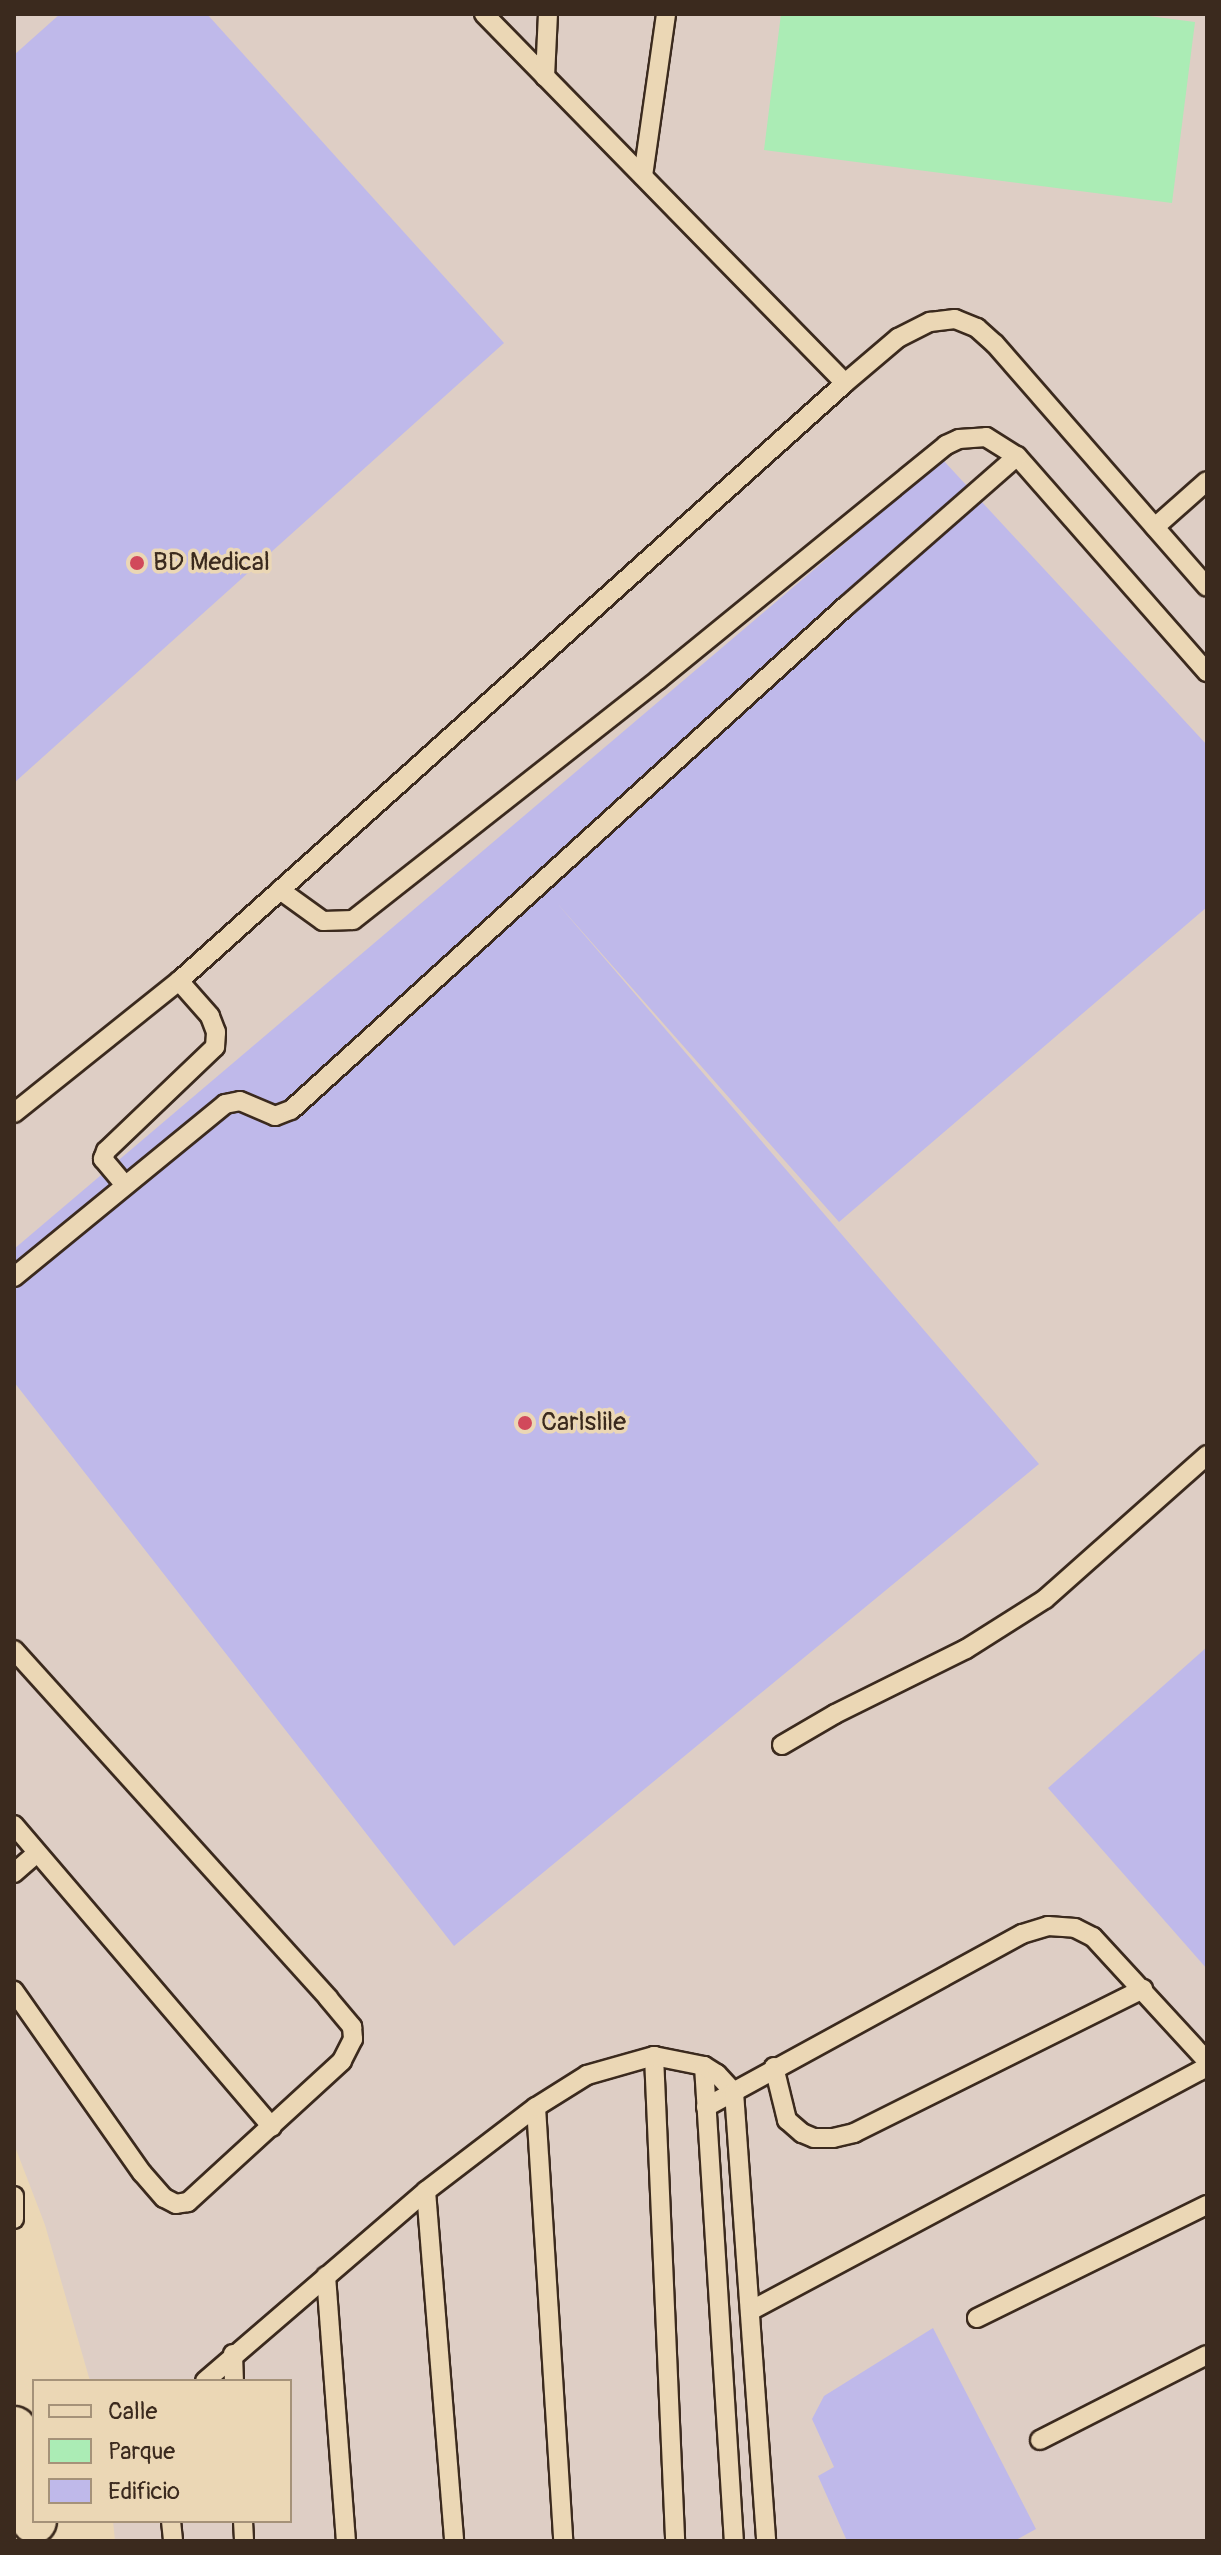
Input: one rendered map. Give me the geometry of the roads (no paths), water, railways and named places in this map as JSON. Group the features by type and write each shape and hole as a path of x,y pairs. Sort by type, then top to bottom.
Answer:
{"main road":[{"path":"14,2429 32,2512"}],"lane":[{"path":"484,14 845,383"},
{"path":"545,77 548,14"},
{"path":"643,176 666,14"},
{"path":"14,1113 179,981 845,383 898,338 930,322 955,319 977,328 995,344 1207,587"},
{"path":"280,890 323,921 353,920 646,690 946,445 959,439 986,437 1017,456 1207,672"},
{"path":"14,1277 225,1104 240,1101 275,1116 291,1110 835,615 1017,456"},
{"path":"1155,527 1207,481"},
{"path":"124,1184 103,1159 106,1151 215,1047 216,1032 210,1016 179,981"},
{"path":"782,1745 835,1714 966,1649 1045,1599 1207,1455"},
{"path":"14,1650 352,2027 350,2050 272,2127 188,2202 176,2204 164,2198 142,2173 14,1991"},
{"path":"14,1825 272,2127"},
{"path":"14,1873 37,1853"},
{"path":"706,2107 774,2067 1022,1934 1048,1926 1075,1928 1093,1937 1143,1989 1207,2064 750,2311"},
{"path":"774,2067 787,2120 814,2138 833,2138 854,2133 1143,1989"},
{"path":"654,2056 675,2541"},
{"path":"207,2379 426,2191 536,2107 587,2075 654,2056 704,2066 717,2074 734,2092 766,2541"},
{"path":"704,2066 734,2541"},
{"path":"536,2107 563,2541"},
{"path":"426,2191 454,2541"},
{"path":"14,2196 14,2219"},
{"path":"977,2318 1207,2205"},
{"path":"326,2276 346,2541"},
{"path":"233,2354 234,2379"},
{"path":"1040,2440 1207,2355"}],"place":[{"name":"BD Medical","path":"137,563"},
{"name":"Carlslile","path":"525,1423"}]}
